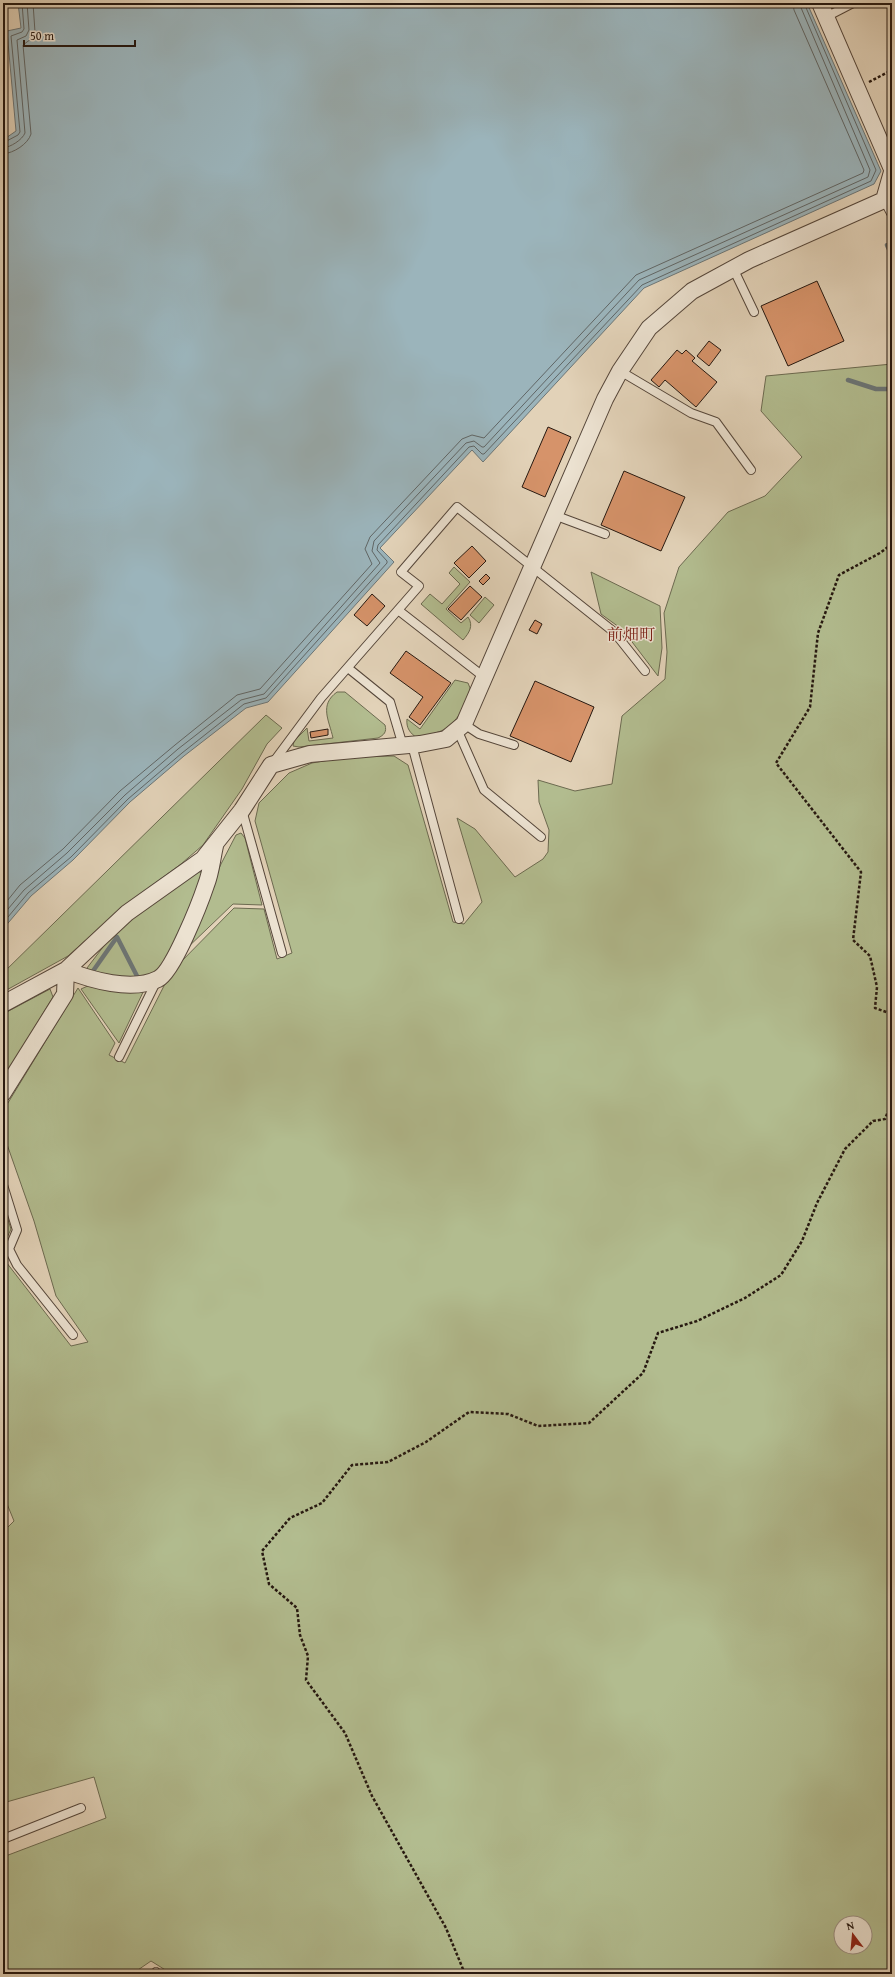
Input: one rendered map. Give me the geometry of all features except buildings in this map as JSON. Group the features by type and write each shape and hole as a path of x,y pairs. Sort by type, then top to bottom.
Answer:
{"street":[{"path":"3,1004 66,970 127,913 203,859 242,810 271,765 310,754 407,746 446,739 460,727 484,677 605,399 620,371 649,328 692,291 734,268 884,200 892,171 823,10"},
{"path":"66,970 89,979 134,985 157,980 163,976 179,949 207,884 216,842"},
{"path":"3,1093 65,994 66,970"}],"lane":[{"path":"823,10 853,3"},
{"path":"884,200 892,215"},
{"path":"734,268 754,312"},
{"path":"620,371 691,413 716,422 751,470"},
{"path":"271,765 312,710 419,586 401,572 457,507 614,632 645,671"},
{"path":"554,515 605,534"},
{"path":"398,610 484,677"},
{"path":"348,668 390,702 407,746 459,919"},
{"path":"460,727 514,746"},
{"path":"460,727 484,790 540,837"},
{"path":"242,810 282,953"},
{"path":"119,1057 157,980"},
{"path":"3,1185 17,1230 6,1248 17,1265 73,1335"},
{"path":"3,1839 81,1808"}],"path":[{"path":"857,88 892,70"},
{"path":"892,544 880,553 839,575 818,633 810,707 776,763 861,872 853,940 870,956 877,987 875,1008 892,1014"},
{"path":"464,1974 446,1928 372,1796 344,1733 306,1680 308,1656 300,1635 297,1608 269,1584 262,1551 290,1518 322,1503 352,1465 388,1462 426,1442 469,1412 508,1414 538,1426 589,1423 644,1373 658,1333 697,1321 745,1298 781,1275 802,1242 817,1202 845,1149 873,1122 885,1119 892,1102"}],"green space":[{"path":"892,364 892,1974 166,1974 167,1971 151,1961 132,1974 3,1974 3,1857 106,1818 94,1777 3,1803 3,1532 14,1521 3,1494 3,1258 71,1346 88,1342 56,1296 34,1221 3,1133 3,1111 78,988 115,1043 109,1055 125,1063 171,972 234,908 264,909 277,959 292,953 255,821 259,803 289,773 312,763 346,757 394,756 408,765 453,922 464,924 482,902 457,818 475,829 515,877 543,859 548,852 549,830 539,802 538,780 575,791 612,784 622,716 665,679 667,652 664,613 679,567 728,512 765,496 802,457 761,411 766,376"},
{"path":"454,567 470,582 446,609 461,623 468,617 470,620 471,626 469,632 463,640 421,604 430,594 442,604 460,584 449,573"},
{"path":"591,572 660,606 662,648 658,676 623,630 601,614"},
{"path":"485,597 494,605 479,623 470,615"},
{"path":"455,680 468,683 470,688 464,707 452,724 446,728 441,731 417,738 409,730 407,719 420,729"},
{"path":"337,692 345,692 385,725 386,730 383,734 378,738 299,747 293,746 294,741 307,728 309,741 333,738 327,708 331,697"},
{"path":"266,715 282,728 267,744 242,789 203,845 181,864 124,906 68,956 3,992 3,973"},
{"path":"241,833 245,838 262,905 233,904 184,951 221,864 236,835"},
{"path":"195,871 201,872 204,881 171,956 149,979 93,976 87,968 113,934"},
{"path":"90,985 145,988 119,1043 81,989"},
{"path":"50,989 53,997 3,1079 3,1014"},
{"path":"3,1204 11,1229 6,1240 3,1240"}],"water":[{"path":"18,3 807,3 881,171 874,184 644,288 483,462 472,450 380,548 394,562 268,702 246,708 184,756 130,802 73,860 31,896 3,929 3,140 16,131 7,31 21,28"}],"waterway":[{"path":"887,245 892,256"},
{"path":"848,380 876,389 892,389"},
{"path":"93,971 117,937 138,978"}],"district":[{"name":"前畑町","path":"631,634"}]}
